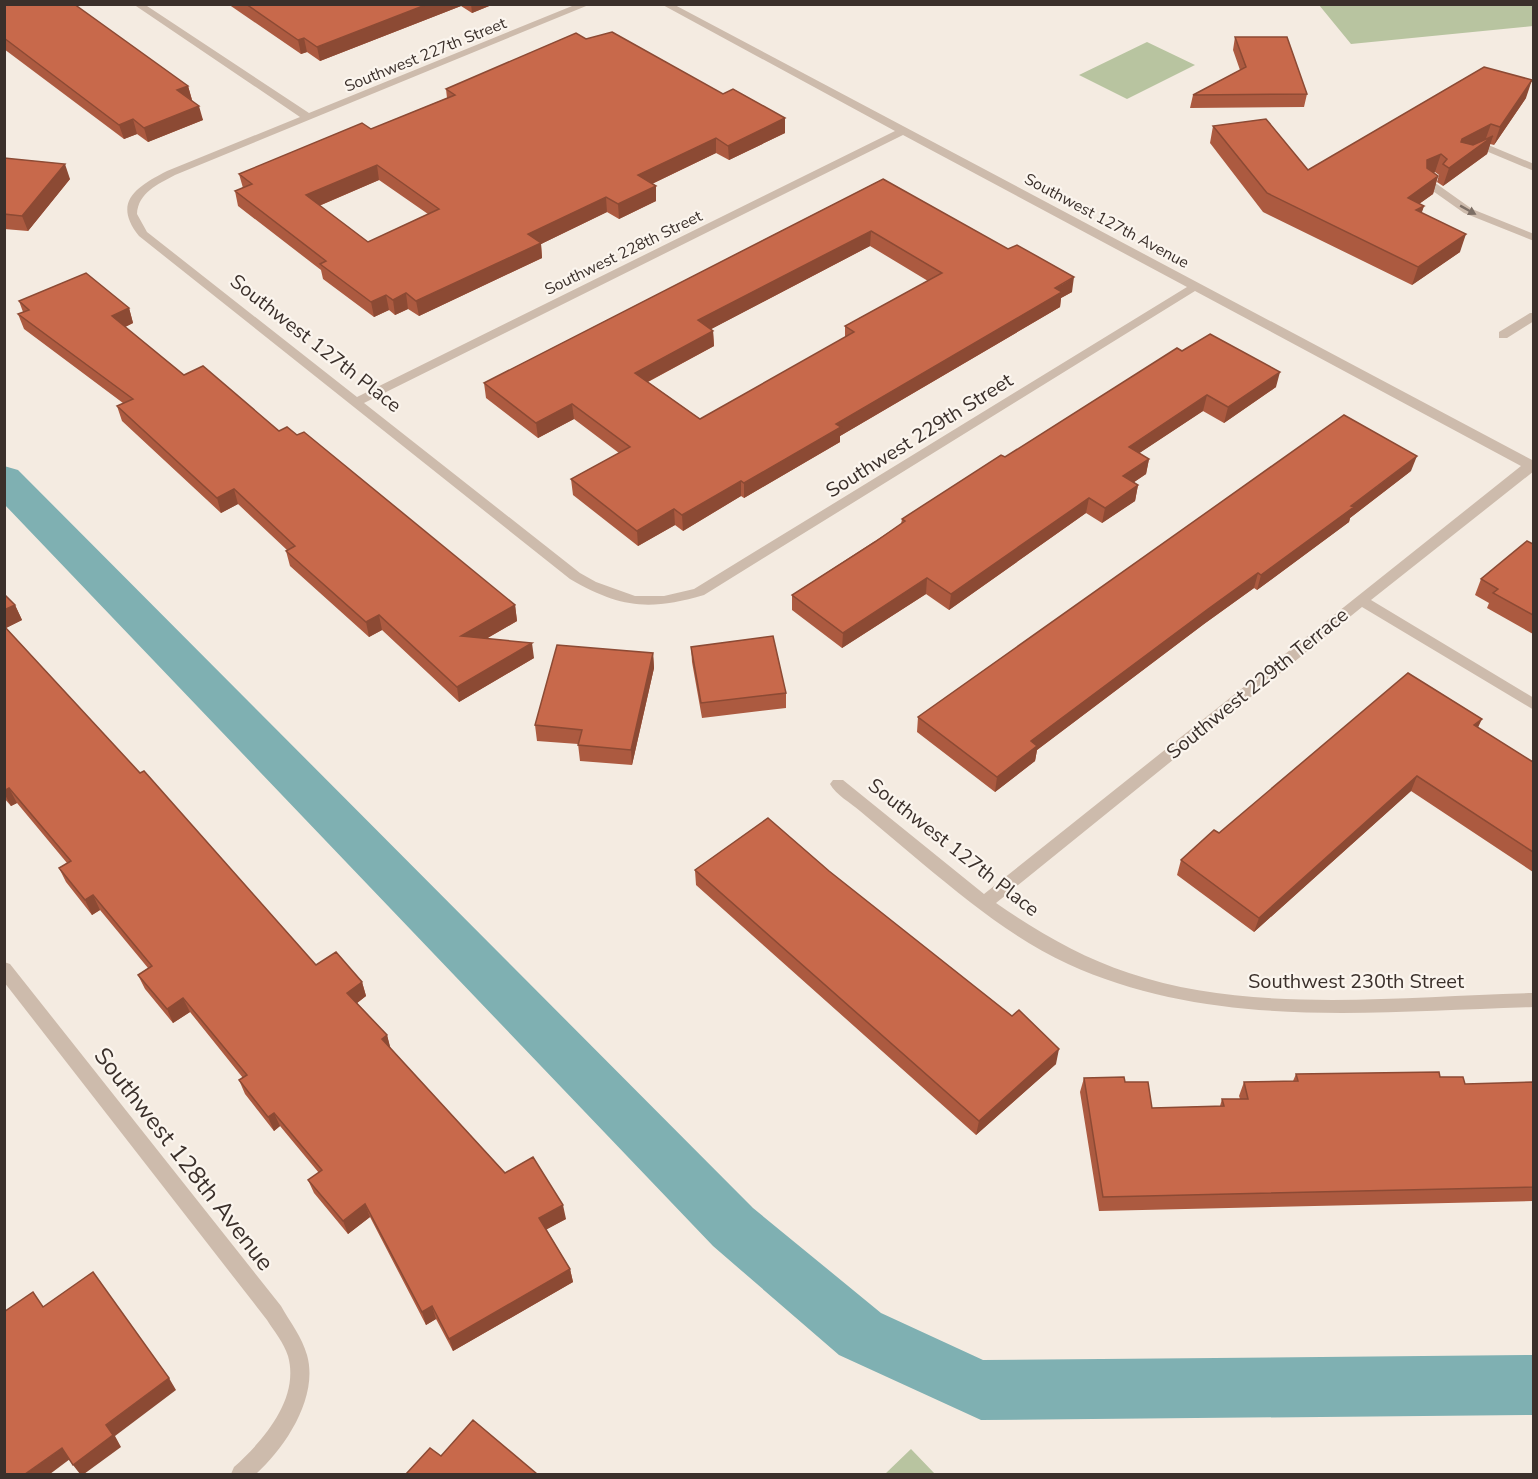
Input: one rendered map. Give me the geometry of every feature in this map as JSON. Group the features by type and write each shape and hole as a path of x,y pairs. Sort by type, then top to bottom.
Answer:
{"street":[{"path":"137,4 307,117"},
{"name":"Southwest 227th Street","path":"307,117 587,4"},
{"name":"Southwest 127th Avenue","path":"665,4 1532,466"},
{"name":"Southwest 127th Place","path":"307,117 150,184 134,201 130,210 131,219 143,234 575,576 599,591 625,600 657,604"},
{"name":"Southwest 228th Street","path":"356,402 903,131"},
{"path":"1462,159 1486,147 1533,168"},
{"path":"1434,177 1427,182 1468,211 1533,238"},
{"name":"Southwest 229th Street","path":"657,604 699,592 719,582 1196,286"},
{"path":"1503,335 1533,316"},
{"name":"Southwest 229th Terrace","path":"985,903 1361,600 1532,466"},
{"path":"1361,600 1533,705"},
{"name":"Southwest 127th Place","path":"838,784 985,903 1072,959 1109,974"},
{"name":"Southwest 128th Avenue","path":"4,969 273,1313 299,1362 296,1390 288,1414 275,1439 242,1474"},
{"name":"Southwest 230th Street","path":"1109,974 1156,990 1202,999 1264,1004 1330,1005 1533,1000"}],"green space":[{"path":"1319,5 1533,5 1533,26 1351,44"},
{"path":"1147,42 1195,65 1127,99 1079,75"},
{"path":"911,1449 935,1474 885,1474"}],"building":[{"path":"4,4 74,4 188,86 177,90 199,106 144,128 133,119 119,125 4,38"},
{"path":"246,4 428,4 317,47 304,38 298,40"},
{"path":"612,32 723,94 733,89 785,118 728,146 716,138 638,175 656,186 618,204 606,197 528,234 541,243 416,301 406,293 393,300 386,295 371,302 320,264 326,261 235,191 252,184 239,174 362,123 371,129 455,95 446,89 576,33 586,39","holes":["377,165 439,209 368,242 306,195"]},
{"path":"1235,37 1287,37 1307,94 1193,95 1246,67"},
{"path":"1484,67 1532,80 1500,127 1491,124 1462,139 1461,142 1473,145 1493,136 1449,168 1443,164 1447,159 1441,154 1427,160 1427,168 1438,176 1408,198 1424,206 1416,210 1466,234 1418,267 1267,193 1213,126 1266,119 1308,170"},
{"path":"4,158 65,164 22,216 4,214"},
{"path":"883,179 1008,249 1017,245 1074,277 1055,288 1062,292 836,424 841,427 744,483 741,481 682,515 674,509 637,531 571,479 630,447 572,404 536,423 484,383","holes":["871,231 942,273 845,326 854,332 700,419 635,373 713,331 698,320"]},
{"path":"86,273 129,308 112,316 184,375 203,366 279,431 287,427 297,435 304,432 515,605 461,636 532,643 457,687 379,615 366,622 286,551 295,546 234,489 217,498 117,406 133,399 18,314 29,310 19,301"},
{"path":"1210,334 1280,372 1228,407 1207,395 1129,447 1149,459 1123,476 1138,485 1105,508 1089,498 951,594 927,578 843,633 792,595 875,542 905,521 902,519 1001,455 1005,457 1177,348 1182,351"},
{"path":"1344,415 1417,456 1351,506 1354,507 1261,575 1258,573 1208,609 1031,741 1037,746 997,777 918,717"},
{"path":"1527,541 1533,544 1533,615 1493,593 1498,589 1481,579"},
{"path":"4,594 15,605 4,610"},
{"path":"4,626 140,773 144,771 316,965 336,952 362,982 347,993 387,1035 382,1039 505,1173 533,1157 563,1205 539,1218 570,1269 449,1339 432,1306 422,1312 365,1204 343,1221 308,1180 322,1170 274,1113 268,1117 239,1080 247,1075 183,998 167,1009 138,975 152,966 93,895 85,900 59,868 71,861 9,788 4,791"},
{"path":"773,636 786,693 701,703 691,647"},
{"path":"557,645 653,653 631,750 578,745 582,730 535,725"},
{"path":"1408,673 1482,719 1474,725 1533,762 1533,852 1417,776 1259,918 1181,860 1214,830 1219,833"},
{"path":"768,818 829,871 1012,1016 1019,1010 1059,1049 979,1121 695,870"},
{"path":"1439,1072 1440,1077 1463,1077 1465,1084 1533,1082 1533,1187 1103,1197 1084,1078 1124,1077 1125,1082 1148,1082 1152,1108 1224,1106 1222,1099 1248,1099 1244,1082 1298,1081 1296,1074"},
{"path":"93,1272 169,1378 106,1425 113,1435 73,1465 62,1448 25,1474 4,1474 4,1312 33,1292 43,1307"},
{"path":"473,1420 537,1474 406,1474 430,1448 441,1456"}],"waterway":[{"path":"4,479 733,1227 860,1334 981,1390 1534,1385"}]}
